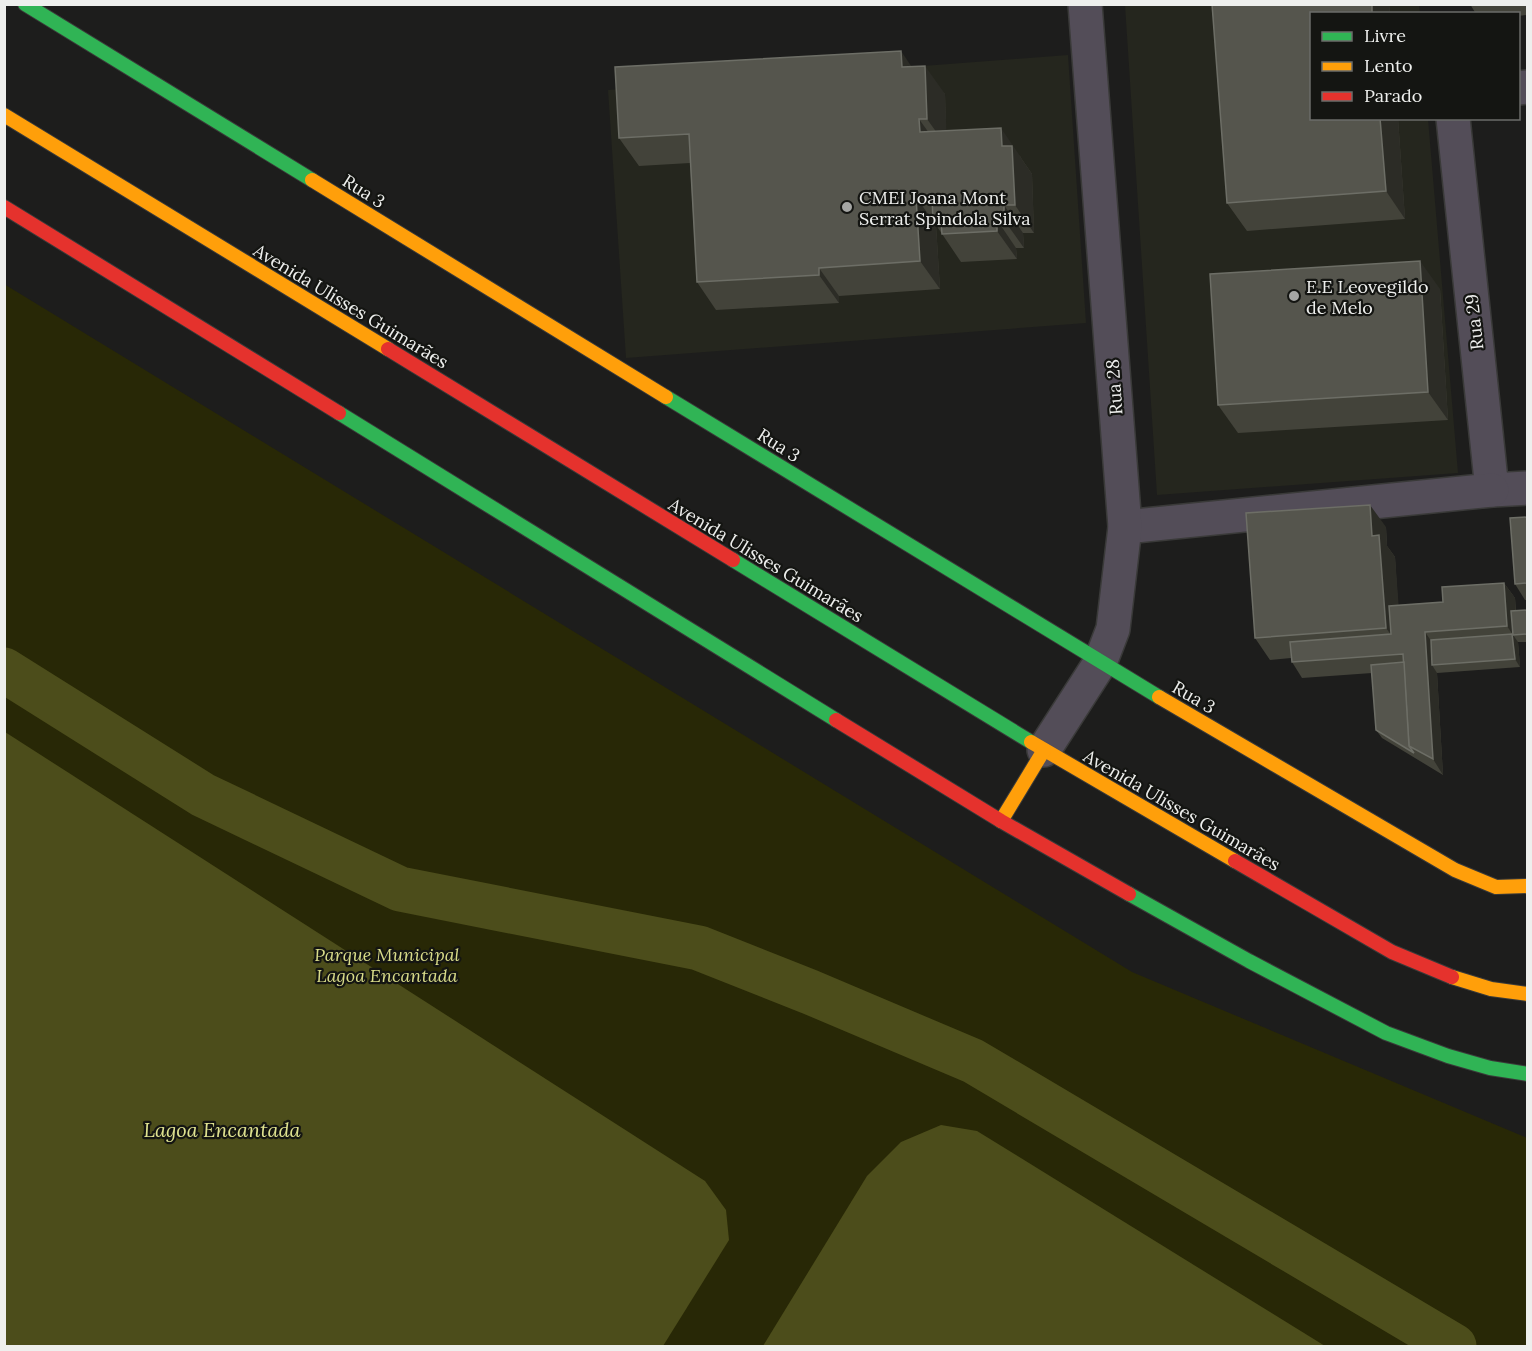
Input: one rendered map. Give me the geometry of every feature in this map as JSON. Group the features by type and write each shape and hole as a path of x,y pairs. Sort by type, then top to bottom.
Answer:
{"main road":[{"name":"Rua 3","path":"25,4 1100,663 1455,870 1496,887 1527,886"},
{"path":"50,4 51,20"},
{"name":"Avenida Ulisses Guimarães","path":"4,115 1044,750 1392,952 1449,976 1491,989 1527,994"},
{"path":"4,207 1002,820 1249,961 1386,1033 1448,1056 1490,1068 1527,1074"},
{"path":"1002,820 1044,750"}],"street":[{"name":"Rua 28","path":"1044,750 1100,663 1113,629 1125,527 1085,4"},
{"name":"Rua 29","path":"1453,120 1492,490"},
{"path":"1125,527 1527,488"}],"shaded area":[{"name":"E.E Leovegildo de Melo","path":"1125,5 1419,5 1420,12 1310,12 1310,120 1428,120 1458,473 1157,495"},
{"name":"CMEI Joana Mont Serrat Spindola Silva","path":"1068,55 1086,323 626,358 608,90"}],"green space":[{"name":"Parque Municipal Lagoa Encantada","path":"4,284 1132,972 1527,1138 1527,1346 5,1346"}],"water":[{"name":"Lagoa Encantada","path":"5,732 705,1181 726,1210 729,1240 663,1346 5,1346"},
{"path":"941,1125 977,1131 1325,1346 763,1346 867,1176 901,1142"}],"building":[{"path":"1212,4 1372,4 1372,12 1310,12 1310,120 1380,120 1386,191 1227,203"},
{"path":"901,51 902,67 925,66 927,119 919,119 920,132 1001,128 1002,146 1012,146 1015,205 1004,205 1004,220 997,220 997,231 942,234 941,222 933,221 932,196 916,197 920,261 819,268 819,275 697,282 689,134 619,138 615,67"},
{"path":"1420,261 1428,392 1218,405 1210,274"},
{"path":"1370,505 1372,536 1379,535 1386,628 1255,638 1246,513"},
{"path":"1527,517 1527,583 1515,584 1510,518"},
{"path":"1504,583 1507,626 1425,632 1433,759 1409,746 1403,654 1292,662 1290,642 1391,634 1389,606 1443,602 1442,587"},
{"path":"1527,610 1527,634 1513,635 1511,611"},
{"path":"1512,634 1515,659 1432,665 1431,640"},
{"path":"1404,662 1409,746 1414,753 1376,730 1371,665"}],"waterway":[{"path":"4,670 203,795 400,889 699,948 973,1061 1454,1346"}],"traffic: fast":[{"path":"25,4 312,180"},
{"path":"666,397 1159,697"},
{"path":"339,413 836,720"},
{"path":"733,560 1031,742"},
{"path":"1129,894 1249,961 1386,1033 1448,1056 1490,1068 1528,1074"}],"traffic: slow":[{"path":"4,115 388,349"},
{"path":"312,180 666,397"},
{"path":"1159,697 1455,870 1496,887 1528,886"},
{"path":"1031,742 1235,861"},
{"path":"1001,821 1044,750"},
{"path":"1452,977 1491,989 1528,994"}],"traffic: jam":[{"path":"4,207 339,413"},
{"path":"388,349 733,560"},
{"path":"836,720 1001,821 1129,894"},
{"path":"1235,861 1392,952 1452,977"}],"place":[{"name":"CMEI Joana Mont Serrat Spindola Silva","path":"847,207"},
{"name":"E.E Leovegildo de Melo","path":"1294,296"}]}
